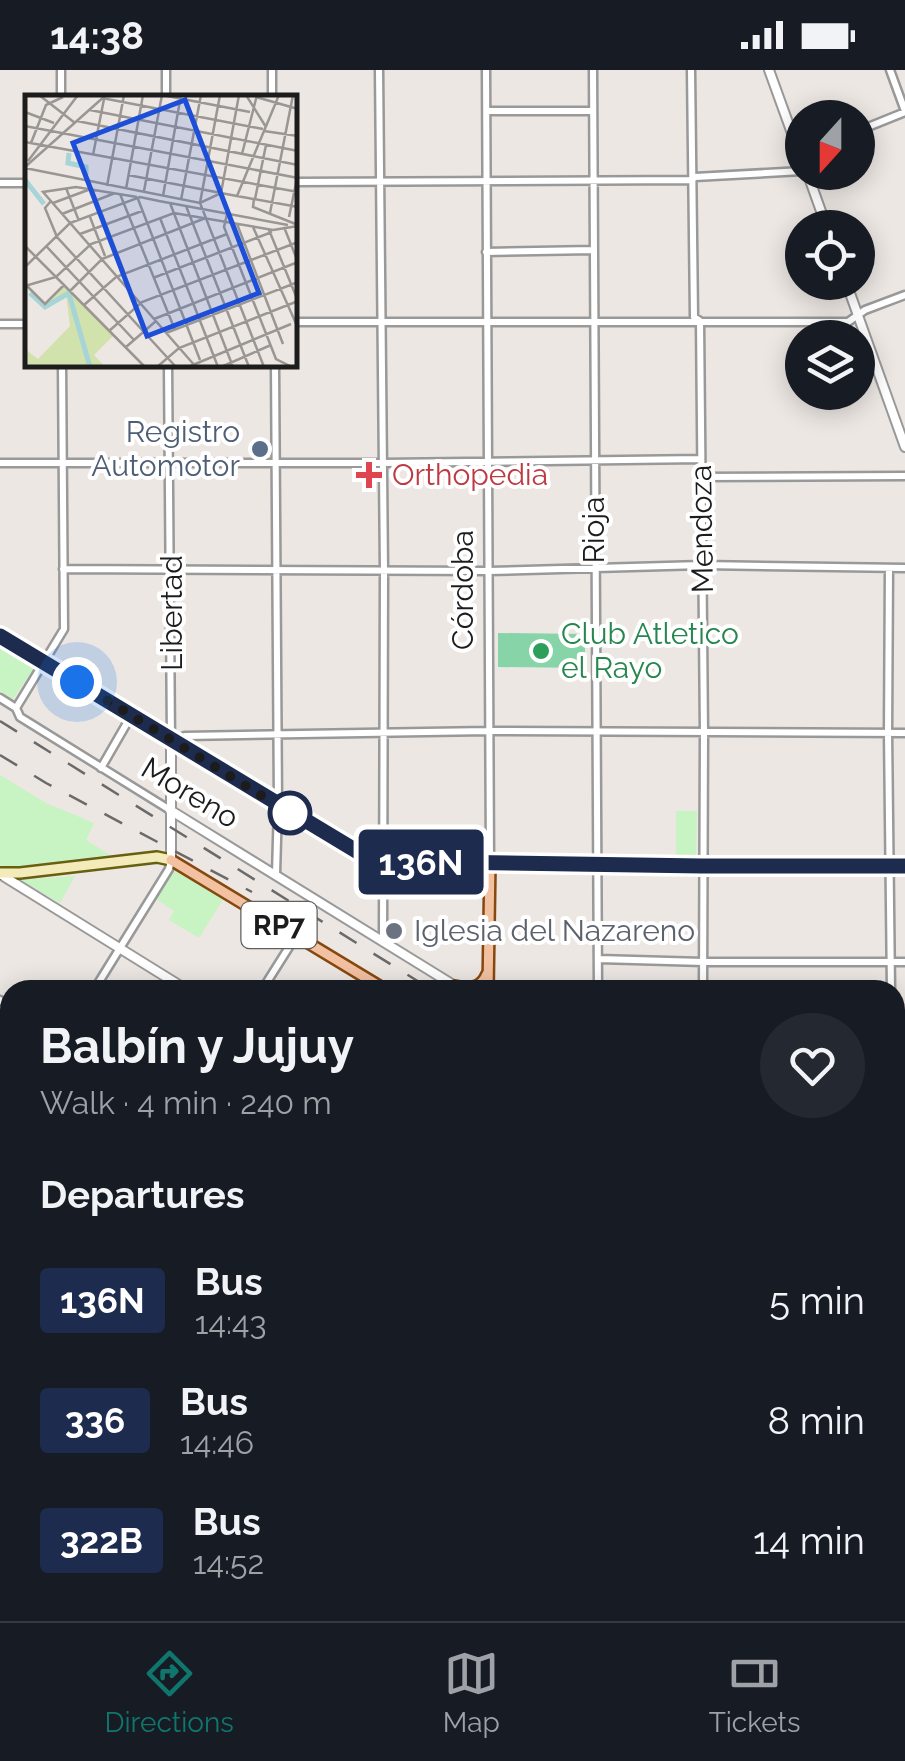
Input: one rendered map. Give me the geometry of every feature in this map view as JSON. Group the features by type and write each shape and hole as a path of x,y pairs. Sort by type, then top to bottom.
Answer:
{"main road":[{"path":"0,636 366,858 383,863 905,866"},
{"path":"0,874 157,857 172,860"},
{"name":"RP7","path":"172,860 370,980"},
{"name":"Córdoba","path":"488,980 490,862"},
{"path":"484,980 488,972"}],"street":[{"path":"379,70 383,942"},
{"name":"Córdoba","path":"486,70 490,862"},
{"name":"Rioja","path":"592,70 598,980"},
{"name":"Mendoza","path":"690,70 694,316 700,321 704,980"},
{"path":"770,70 785,112"},
{"path":"875,124 905,112 890,70"},
{"path":"487,111 593,111"},
{"path":"298,182 692,180 785,173"},
{"path":"0,183 25,184"},
{"path":"486,252 593,250"},
{"path":"298,322 848,322 865,310 905,295"},
{"path":"852,300 905,447"},
{"path":"16,708 64,629 62,368"},
{"name":"Libertad","path":"168,368 172,860"},
{"path":"275,368 276,874"},
{"path":"0,463 701,459"},
{"path":"701,477 905,476"},
{"path":"63,569 489,571 702,565 905,568"},
{"path":"889,568 892,980"},
{"name":"Moreno","path":"0,698 16,708 20,717 445,980"},
{"path":"101,768 131,716"},
{"path":"171,740 186,736 488,731 905,733"},
{"path":"100,980 172,860"},
{"path":"0,874 171,980"},
{"path":"268,980 296,935"},
{"path":"598,959 905,962"}],"green space":[{"name":"Club Atletico el Rayo","path":"498,633 585,634 585,668 498,667"},
{"path":"0,642 34,664 13,699 0,691"},
{"path":"0,775 46,803 94,823 86,840 110,855 0,865"},
{"path":"676,811 697,811 696,856 676,855"},
{"path":"175,869 224,898 199,938 169,920 174,911 156,899"},
{"path":"75,876 60,903 20,880"}],"railway":[{"path":"0,721 416,980"},
{"path":"0,755 252,892"}],"bus line":[{"name":"136N","path":"0,636 373,861 905,866"}],"place":[{"name":"Registro Automotor","path":"260,449"},
{"name":"Orthopedia","path":"369,475"},
{"name":"Club Atletico el Rayo","path":"541,651"},
{"name":"Iglesia del Nazareno","path":"394,931"}],"route":[{"path":"77,682 290,813"}]}
